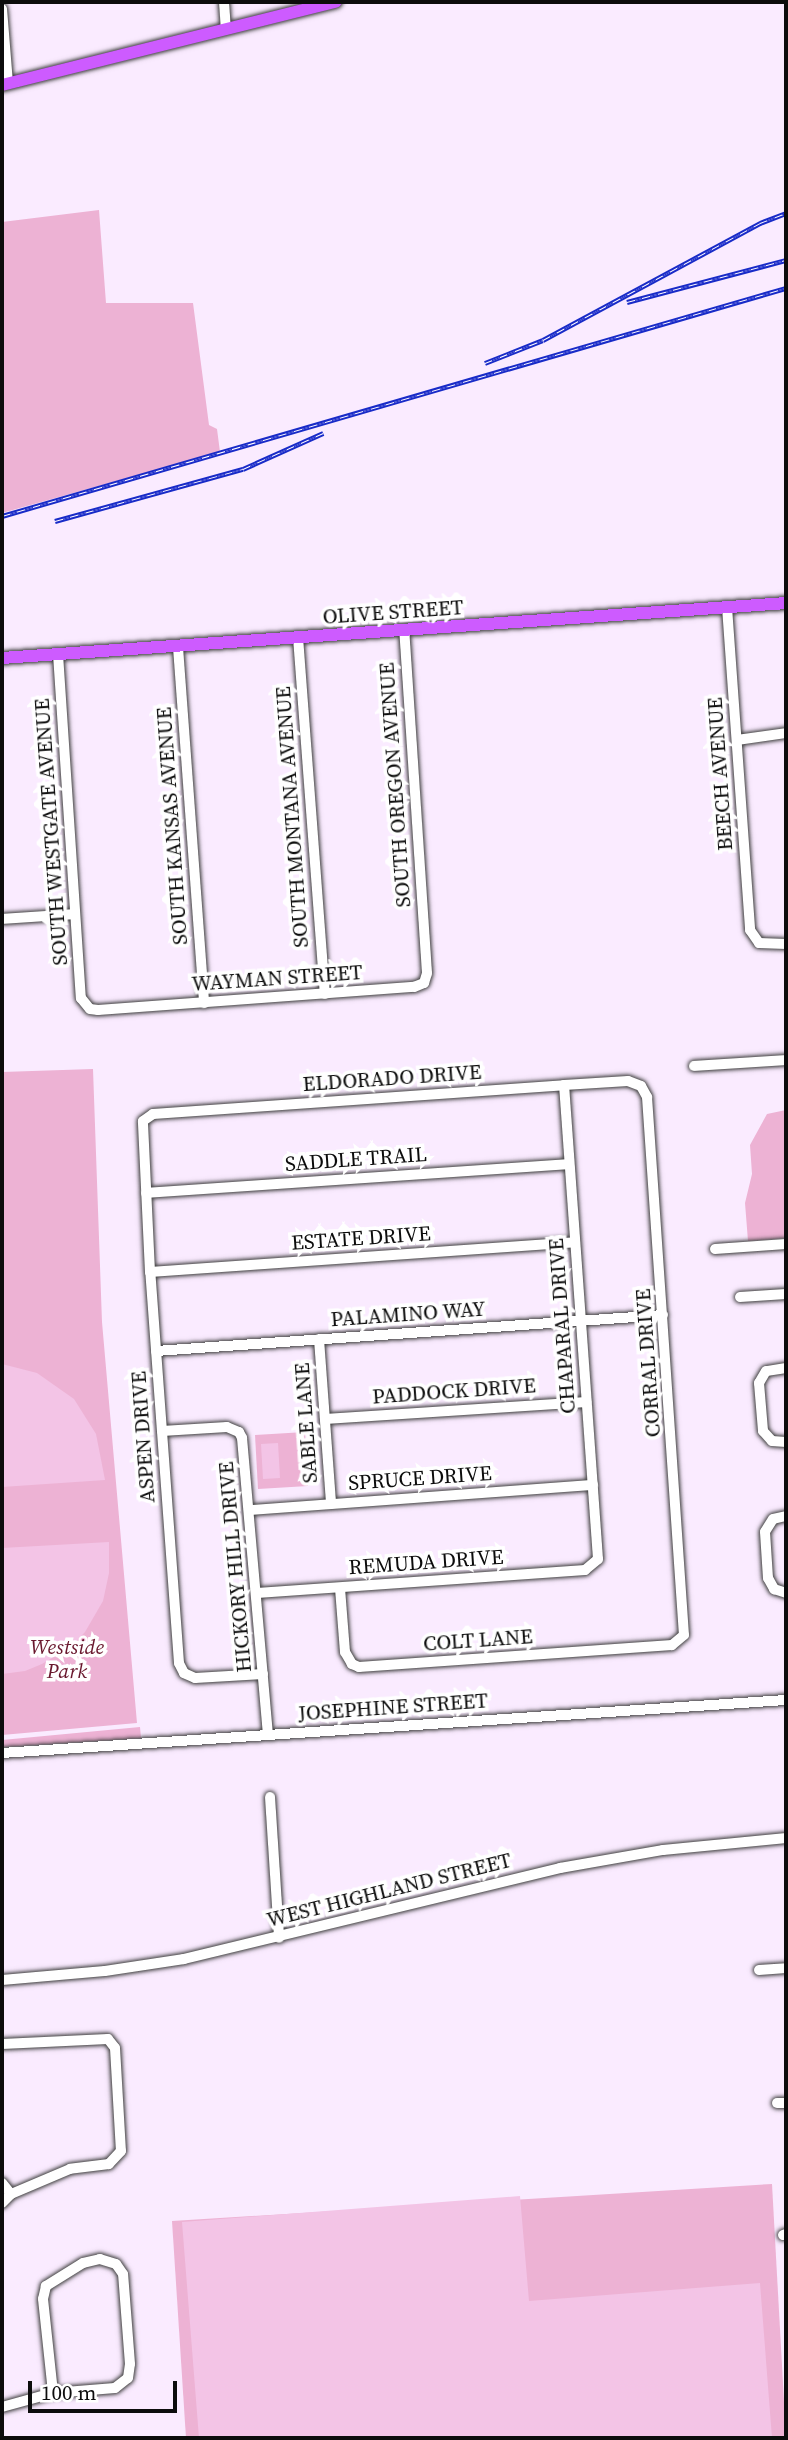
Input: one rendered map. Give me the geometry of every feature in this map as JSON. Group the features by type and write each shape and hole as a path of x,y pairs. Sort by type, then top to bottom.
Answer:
{"main road":[{"path":"5,85 336,2"},
{"name":"OLIVE STREET","path":"2,659 786,603"}],"street":[{"path":"224,2 226,29"},
{"path":"2,9 5,85"},
{"name":"BEECH AVENUE","path":"727,607 753,937 766,946 786,944"},
{"name":"SOUTH OREGON AVENUE","path":"404,631 425,936"},
{"name":"SOUTH MONTANA AVENUE","path":"298,638 324,994"},
{"name":"SOUTH KANSAS AVENUE","path":"178,647 204,1003"},
{"name":"SOUTH WESTGATE AVENUE","path":"58,654 75,914 82,998 86,1005"},
{"path":"737,740 786,733"},
{"path":"2,919 75,914"},
{"name":"WAYMAN STREET","path":"86,1005 98,1010 419,986 428,973 425,936"},
{"path":"694,1066 786,1060"},
{"name":"ELDORADO DRIVE","path":"146,1118 153,1114 564,1085 628,1081 641,1086"},
{"name":"CHAPARAL DRIVE","path":"564,1085 599,1550 595,1563"},
{"name":"CORRAL DRIVE","path":"641,1086 647,1097 686,1630 683,1638"},
{"name":"ASPEN DRIVE","path":"146,1118 141,1126 150,1272 181,1669 195,1678 263,1674"},
{"name":"SADDLE TRAIL","path":"146,1193 569,1164"},
{"name":"ESTATE DRIVE","path":"150,1272 575,1242"},
{"path":"715,1249 786,1244"},
{"path":"740,1297 786,1294"},
{"name":"PALAMINO WAY","path":"156,1351 663,1315"},
{"name":"SABLE LANE","path":"319,1339 331,1503"},
{"path":"786,1368 766,1371 759,1383 763,1431 772,1441 786,1442"},
{"name":"PADDOCK DRIVE","path":"324,1419 586,1402"},
{"name":"HICKORY HILL DRIVE","path":"162,1431 227,1427 239,1432 243,1438 268,1735"},
{"name":"SPRUCE DRIVE","path":"251,1510 593,1485"},
{"path":"786,1516 773,1519 768,1524 767,1556 770,1584 779,1592 786,1593"},
{"name":"REMUDA DRIVE","path":"257,1593 585,1570 595,1563"},
{"name":"COLT LANE","path":"340,1587 345,1652 352,1664 359,1667 672,1646 683,1638"},
{"name":"JOSEPHINE STREET","path":"2,1753 786,1700"},
{"path":"270,1797 279,1938"},
{"name":"WEST HIGHLAND STREET","path":"2,1980 106,1971 184,1959 572,1865 663,1850 786,1838"},
{"path":"759,1970 786,1968"},
{"path":"2,2044 99,2037 108,2039 115,2048 121,2151 109,2164 70,2169 11,2194 2,2203"},
{"path":"2,2183 11,2194"},
{"path":"2,2407 53,2393 116,2388 128,2378 130,2364 123,2274 116,2264 100,2259 83,2263 46,2286 43,2299 53,2393"}],"green space":[{"path":"99,210 106,303 193,303 209,425 217,429 220,452 2,513 2,222"},
{"name":"Westside Park","path":"93,1069 102,1322 137,1723 2,1735 2,1072"},
{"path":"786,1110 786,1238 748,1241 745,1203 752,1174 750,1145 767,1114"},
{"path":"305,1432 308,1486 258,1489 255,1435"},
{"path":"140,1727 141,1738 2,1747 2,1740"},
{"path":"772,2184 786,2438 186,2438 172,2221"}],"shaded area":[{"path":"2,1364 37,1373 74,1399 96,1434 105,1480 2,1487"},
{"path":"278,1443 280,1478 263,1479 261,1444"},
{"path":"109,1542 109,1573 103,1601 85,1632 71,1647 42,1664 25,1671 2,1674 2,1548"},
{"path":"520,2196 529,2301 760,2283 772,2438 199,2438 182,2222"}],"railway":[{"path":"485,363 543,340 760,223 786,213"},
{"path":"627,302 786,260"},
{"path":"2,516 786,288"},
{"path":"55,521 243,469 323,433"}]}
